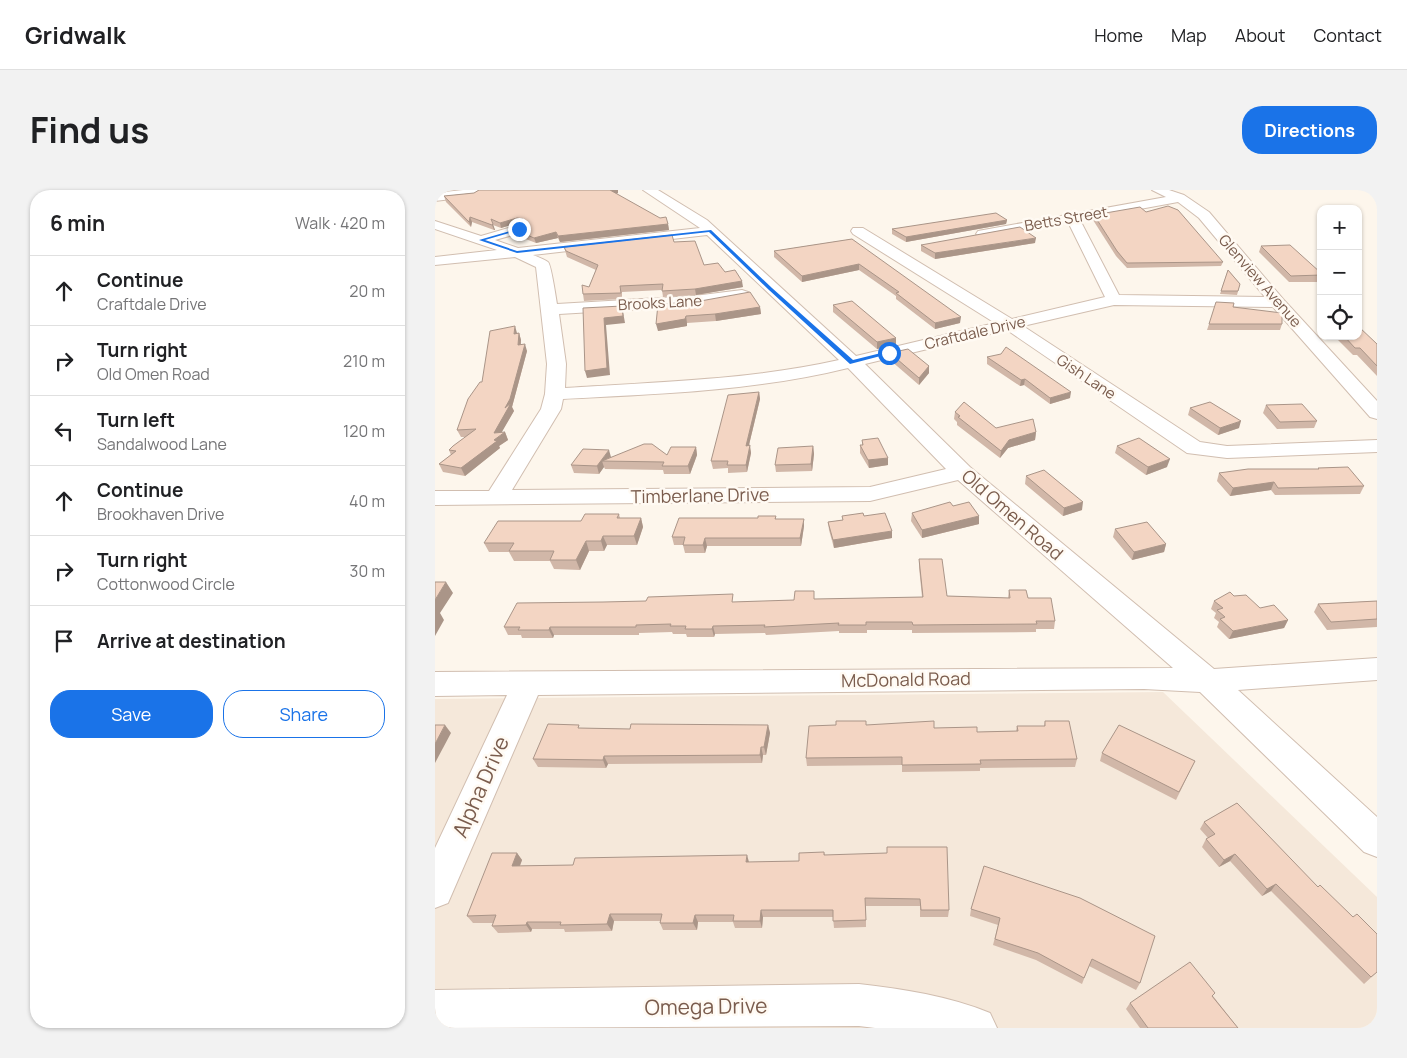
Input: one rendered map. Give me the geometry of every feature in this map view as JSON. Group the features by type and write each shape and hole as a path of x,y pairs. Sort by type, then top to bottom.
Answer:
{"street":[{"name":"Old Omen Road","path":"649,190 710,231 852,362 962,472 1208,682 1377,840"},
{"name":"Glenview Avenue","path":"1158,190 1180,198 1204,215 1277,302 1377,413"},
{"path":"435,197 476,192"},
{"name":"Betts Street","path":"968,237 1180,198"},
{"path":"1072,218 1114,300"},
{"path":"435,225 517,252 543,265 558,368 555,394 551,409 496,498"},
{"path":"481,240 519,229"},
{"name":"Gish Lane","path":"858,230 893,250 1009,325 1195,448 1227,452 1377,446"},
{"path":"435,261 710,231"},
{"path":"893,250 912,247"},
{"name":"Brooks Lane","path":"549,310 696,302 771,289"},
{"name":"Craftdale Drive","path":"555,394 745,381 801,374 1114,300 1277,302"},
{"name":"Timberlane Drive","path":"435,498 870,494 962,472"},
{"name":"McDonald Road","path":"435,684 1134,678 1208,682 1377,669"},
{"name":"Alpha Drive","path":"435,890 527,684"},
{"name":"Omega Drive","path":"435,1011 859,1005 900,1009 975,1028"}],"shaded area":[{"path":"1163,692 1377,897 1377,1028 435,1028 435,699"}],"building":[{"path":"479,190 610,190 660,218 666,217 668,224 558,236 556,232 534,238 516,230 526,225 523,219 517,218 500,223 491,219 492,225 470,217 469,222 444,196 474,193"},
{"path":"1168,206 1178,210 1223,262 1127,263 1094,215 1140,207 1146,212"},
{"path":"996,213 1007,220 906,237 892,229"},
{"path":"1020,227 1036,238 935,253 921,245"},
{"path":"672,235 674,242 695,241 704,265 718,263 725,272 735,270 742,281 695,289 662,291 663,284 620,286 621,293 583,294 582,285 589,287 598,265 566,251 564,247"},
{"path":"852,239 961,317 935,323 896,293 899,292 859,264 802,276 774,251"},
{"path":"1290,245 1317,269 1317,275 1291,276 1261,246"},
{"path":"1228,270 1240,284 1238,291 1221,291"},
{"path":"750,292 760,307 715,314 686,316 685,319 656,324 658,304 695,302"},
{"path":"852,301 896,338 877,342 833,305"},
{"path":"1216,302 1234,303 1233,307 1282,313 1282,324 1209,324"},
{"path":"622,306 623,316 604,318 607,368 585,371 583,308"},
{"path":"515,326 514,334 519,333 518,345 525,344 510,399 505,408 511,403 494,433 505,432 494,440 497,441 461,468 439,464 456,451 449,450 453,446 476,429 457,430 468,399 480,382 482,382 490,331"},
{"path":"1362,330 1377,344 1377,366 1360,348 1355,348 1348,340 1362,340"},
{"path":"1006,347 1071,392 1050,398 1025,379 1021,380 987,357 1001,354"},
{"path":"908,349 929,366 919,378 890,353"},
{"path":"759,392 746,446 750,445 746,465 727,465 728,461 711,461 728,395"},
{"path":"964,402 996,428 1033,419 1036,432 1009,440 1001,451 958,417 960,416 955,412"},
{"path":"1210,402 1241,421 1220,428 1190,408"},
{"path":"1302,404 1317,421 1280,422 1266,405"},
{"path":"878,438 888,458 868,460 860,445 863,445 862,440"},
{"path":"1139,438 1170,459 1148,467 1117,446"},
{"path":"644,444 652,444 667,455 671,447 696,447 688,466 662,466 664,462 602,461"},
{"path":"813,446 811,464 775,465 778,448"},
{"path":"583,449 609,450 597,466 571,465"},
{"path":"1348,467 1364,486 1278,488 1274,482 1233,488 1219,473 1248,469"},
{"path":"1044,470 1083,502 1064,508 1026,476"},
{"path":"950,502 953,506 969,502 979,516 922,530 912,513"},
{"path":"863,513 864,516 885,513 892,531 833,540 828,522 843,520 842,516"},
{"path":"585,514 619,514 617,518 641,518 634,536 603,536 601,541 586,541 576,560 550,560 554,551 509,551 514,543 484,543 498,521 581,521"},
{"path":"758,516 776,516 775,519 804,519 800,538 705,538 703,545 683,545 685,537 672,537 679,518 758,518"},
{"path":"1147,522 1166,544 1134,552 1115,529"},
{"path":"919,559 942,559 947,596 1010,598 1009,590 1026,590 1028,598 1051,598 1055,621 1036,621 1037,624 913,625 912,622 866,622 866,625 838,625 839,623 764,627 765,625 713,626 712,629 685,629 686,626 670,626 671,624 636,625 636,627 550,627 549,630 518,630 520,627 504,627 517,603 646,601 648,597 733,594 732,602 794,600 795,591 814,591 814,599 923,597"},
{"path":"435,582 446,582 435,600"},
{"path":"1230,592 1234,596 1246,595 1260,608 1274,605 1288,620 1233,631 1220,619 1225,617 1217,610 1223,608 1214,601"},
{"path":"1377,601 1377,619 1331,622 1318,604"},
{"path":"836,721 866,721 866,725 934,721 934,728 977,727 977,732 1018,731 1017,726 1045,726 1045,721 1069,721 1077,759 980,760 981,764 902,765 902,757 806,758 809,726 836,725"},
{"path":"548,724 579,725 578,728 630,729 631,724 768,725 764,747 761,747 760,755 604,756 603,760 533,759"},
{"path":"435,725 445,725 435,744"},
{"path":"1119,725 1195,761 1179,792 1102,753"},
{"path":"1237,803 1318,887 1320,885 1353,917 1357,914 1377,934 1377,972 1371,977 1276,884 1267,889 1235,854 1224,860 1206,839 1215,834 1204,822"},
{"path":"887,847 947,847 949,910 921,910 920,899 865,898 866,920 833,921 833,910 761,910 760,921 733,921 734,915 695,915 693,923 660,923 662,914 610,914 607,924 560,925 561,922 527,922 526,925 492,926 496,915 467,916 492,853 517,853 512,866 573,865 575,858 747,855 746,862 799,861 799,853 824,852 824,855 887,853"},
{"path":"984,866 1080,898 1155,936 1140,983 1092,959 1084,978 1038,953 995,939 1000,918 971,909"},
{"path":"1190,962 1215,993 1212,996 1238,1028 1148,1028 1130,1003"},
{"path":"1377,1020 1377,1028 1371,1028 1370,1026"}],"route":[{"path":"519,229 481,240 517,252 710,231 852,362 889,353"}]}
